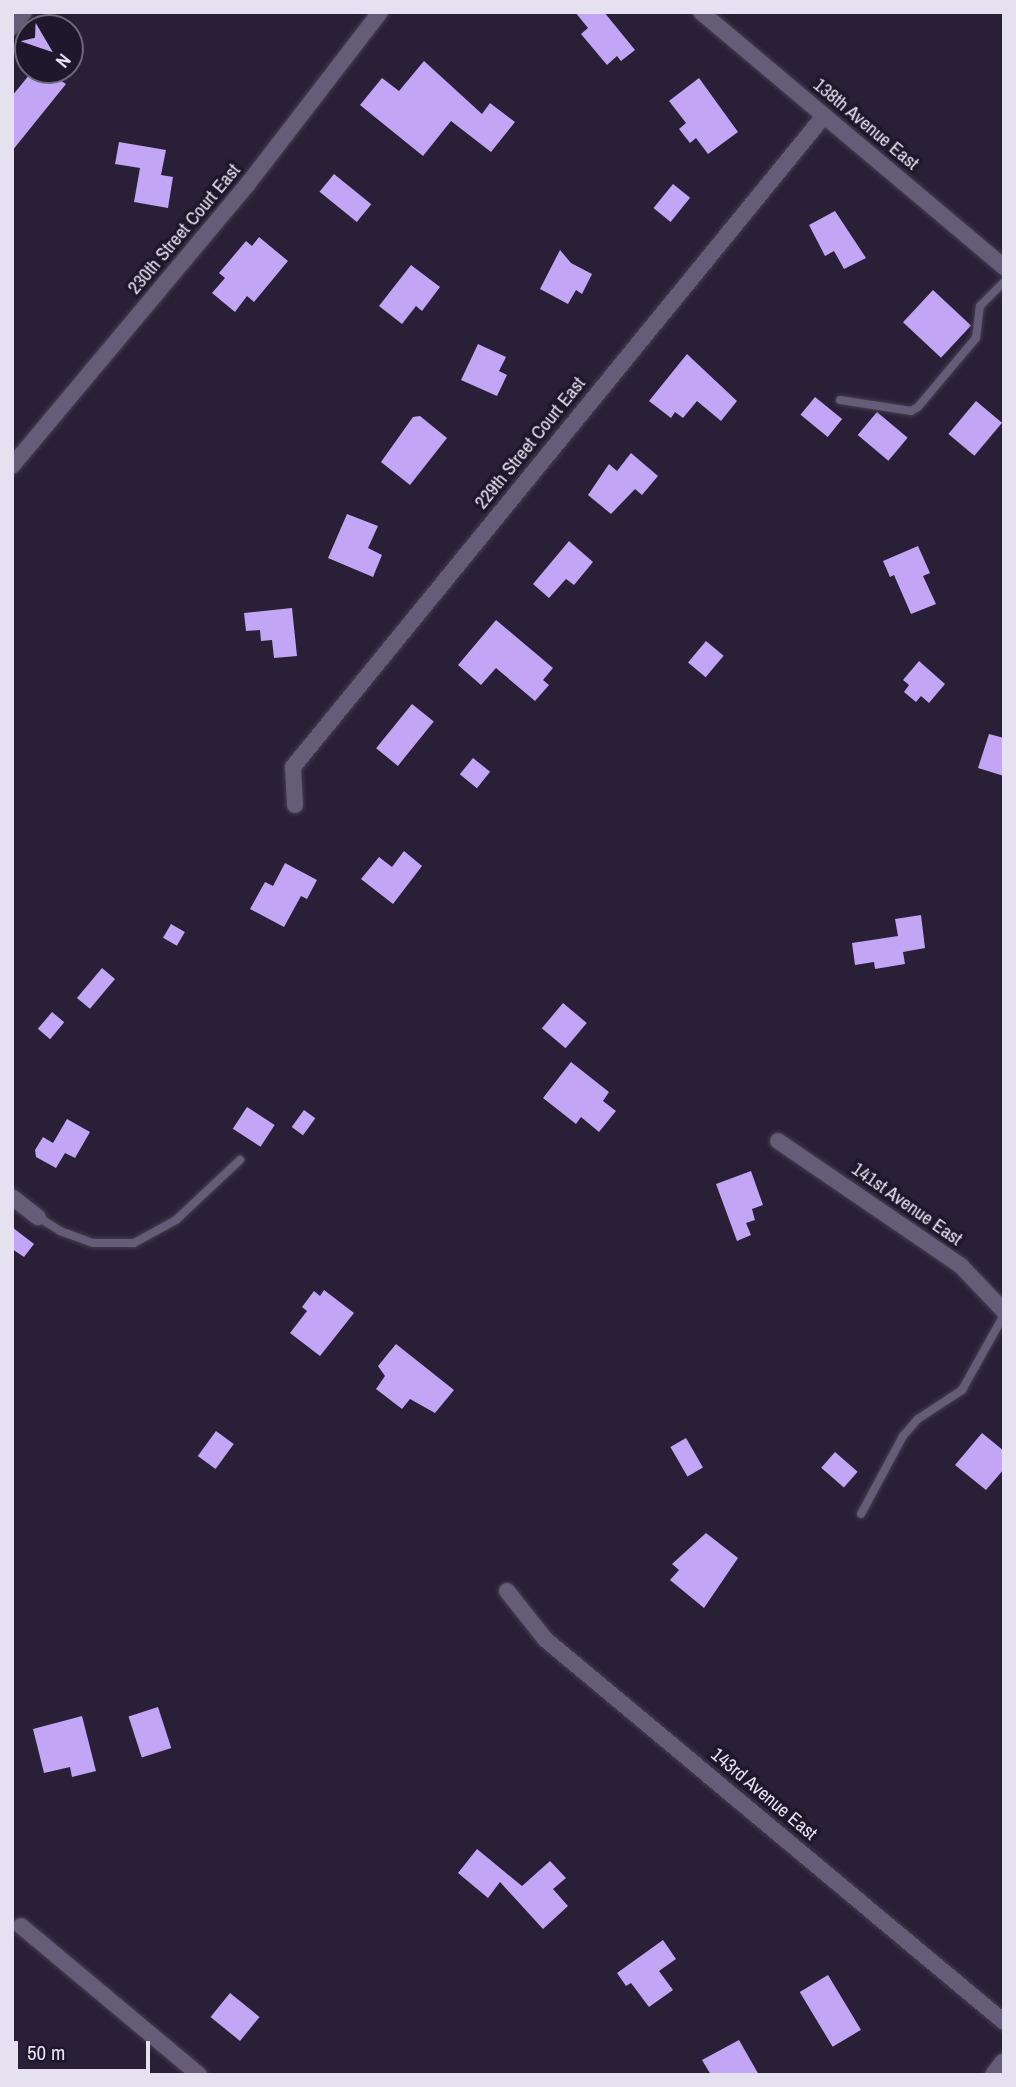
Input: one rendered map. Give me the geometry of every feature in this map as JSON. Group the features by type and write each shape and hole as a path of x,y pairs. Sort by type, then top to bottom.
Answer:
{"street":[{"path":"12,27 24,12"},
{"name":"230th Street Court East","path":"12,466 247,185 380,12"},
{"name":"138th Avenue East","path":"702,12 1004,267"},
{"name":"229th Street Court East","path":"295,805 293,767 824,116"},
{"name":"141st Avenue East","path":"778,1140 961,1266 1004,1313"},
{"path":"12,1197 38,1217"},
{"name":"143rd Avenue East","path":"507,1591 545,1639 1004,2022"},
{"path":"21,1926 199,2075"},
{"path":"995,2075 1004,2063"}],"lane":[{"path":"840,400 911,411 918,407 976,338 979,306 1004,282"},
{"path":"38,1217 60,1231 93,1243 134,1243 176,1220 240,1160"},
{"path":"861,1514 903,1436 918,1419 968,1383 1004,1313"}],"building":[{"path":"575,12 604,12 635,50 621,61 617,56 607,65 581,34 588,28"},
{"path":"424,61 482,114 490,103 515,122 491,152 451,121 423,156 360,105 382,78 399,91"},
{"path":"699,78 738,132 708,154 696,138 690,143 679,129 686,123 669,101"},
{"path":"22,84 66,84 12,151 12,96"},
{"path":"119,142 166,150 161,175 173,177 168,208 134,202 140,168 115,164"},
{"path":"334,174 371,204 357,222 320,192"},
{"path":"673,184 690,198 671,222 653,208"},
{"path":"835,211 866,258 844,269 834,251 825,256 809,225"},
{"path":"259,237 288,261 254,302 247,296 235,312 212,293 225,278 219,273 246,241 252,246"},
{"path":"560,250 571,263 592,274 582,294 576,290 568,304 540,289"},
{"path":"411,265 440,287 422,311 416,306 402,324 379,306"},
{"path":"933,290 971,325 941,358 903,322"},
{"path":"478,344 506,357 499,371 507,375 497,396 461,380"},
{"path":"687,354 737,401 721,421 697,401 683,418 675,412 671,418 649,401"},
{"path":"815,397 842,419 828,437 801,415"},
{"path":"976,401 1002,423 974,456 948,434"},
{"path":"877,412 908,438 888,461 858,435"},
{"path":"420,416 447,438 410,485 381,462 413,417"},
{"path":"631,453 658,476 642,495 635,489 611,514 588,495 609,464 617,471"},
{"path":"347,514 378,526 368,548 382,555 373,577 328,558"},
{"path":"569,541 593,562 574,585 566,579 549,598 533,584"},
{"path":"918,546 930,573 923,576 936,604 911,614 894,575 890,577 883,561"},
{"path":"292,608 297,656 274,658 272,640 261,641 260,630 246,631 244,613"},
{"path":"496,620 553,668 543,680 549,685 535,701 496,668 481,685 458,665"},
{"path":"706,641 724,656 706,677 688,662"},
{"path":"919,661 945,684 929,703 921,696 916,702 904,692 909,685 903,680"},
{"path":"412,704 434,722 398,766 376,748"},
{"path":"989,734 1004,738 1004,776 978,768"},
{"path":"473,758 490,772 477,788 460,774"},
{"path":"404,851 422,866 393,904 361,879 379,857 392,867"},
{"path":"285,863 317,880 307,899 301,896 284,927 250,909 265,882 273,886"},
{"path":"921,915 925,948 903,952 905,964 875,969 874,962 855,965 852,943 898,936 895,919"},
{"path":"171,924 185,932 177,946 163,938"},
{"path":"102,968 115,979 90,1009 77,998"},
{"path":"563,1003 587,1023 566,1048 542,1028"},
{"path":"52,1012 64,1022 50,1039 38,1029"},
{"path":"571,1062 609,1092 603,1101 616,1111 599,1132 581,1117 576,1124 543,1098"},
{"path":"247,1107 275,1125 261,1147 233,1129"},
{"path":"304,1110 315,1118 303,1135 292,1127"},
{"path":"67,1119 90,1132 75,1158 65,1153 56,1168 36,1157 35,1150 43,1137 53,1143"},
{"path":"751,1171 763,1205 752,1209 755,1220 746,1223 751,1235 737,1241 716,1184"},
{"path":"12,1227 34,1244 24,1257 12,1249"},
{"path":"324,1290 354,1313 320,1356 290,1333 307,1311 302,1307 314,1291 320,1296"},
{"path":"396,1344 454,1390 435,1413 410,1399 402,1409 376,1389 385,1376 378,1366"},
{"path":"216,1431 234,1444 216,1469 198,1456"},
{"path":"982,1433 1004,1451 1004,1469 986,1490 955,1465"},
{"path":"686,1438 703,1467 687,1476 670,1447"},
{"path":"835,1452 858,1472 844,1488 821,1468"},
{"path":"706,1533 738,1558 704,1608 670,1580 679,1570 672,1564"},
{"path":"158,1707 171,1748 142,1757 129,1717"},
{"path":"82,1716 96,1771 72,1777 70,1767 44,1773 33,1729"},
{"path":"477,1849 522,1886 550,1861 566,1878 553,1889 568,1906 543,1929 500,1882 488,1898 458,1873"},
{"path":"663,1940 676,1959 659,1971 673,1990 649,2007 631,1983 626,1986 617,1973"},
{"path":"828,1975 861,2030 833,2047 800,1992"},
{"path":"230,1993 260,2017 240,2041 210,2017"},
{"path":"739,2040 759,2075 711,2075 702,2060"}]}
